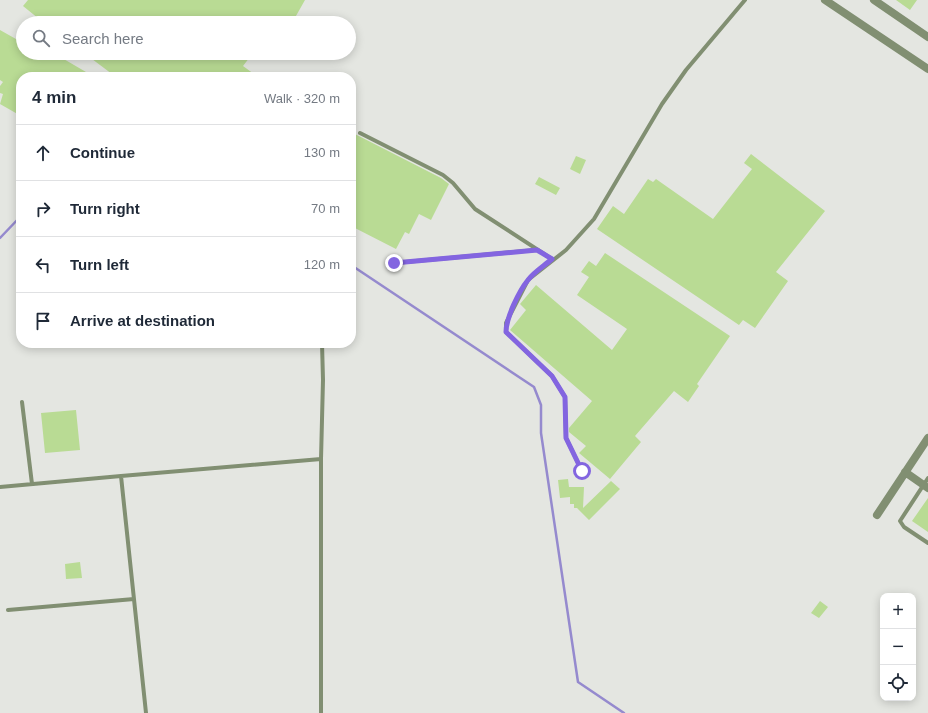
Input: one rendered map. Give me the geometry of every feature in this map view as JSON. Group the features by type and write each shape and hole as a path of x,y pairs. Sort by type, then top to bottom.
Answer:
{"street":[{"path":"825,0 928,69"},
{"path":"874,0 928,37"},
{"path":"877,515 928,438"},
{"path":"905,472 926,483"}],"lane":[{"path":"582,471 566,438 565,397 552,376 506,332 506,323 528,280 552,259 566,250 594,219 662,104 686,70 745,0"},
{"path":"360,133 443,175 453,183 475,209 552,259"},
{"path":"394,263 537,250"},
{"path":"321,713 322,348"},
{"path":"22,402 32,484"},
{"path":"0,487 321,459"},
{"path":"121,476 146,713"},
{"path":"926,483 900,521 904,526 928,543"},
{"path":"8,610 134,599"}],"building":[{"path":"28,0 305,0 296,16 35,16 23,6"},
{"path":"896,0 917,0 910,10"},
{"path":"0,30 16,39 16,60 65,60 86,72 16,72 16,113 0,104 3,94 0,93 0,86 3,82 0,80"},
{"path":"93,60 248,60 243,66 251,72 109,72"},
{"path":"356,135 441,178 449,184 431,220 419,214 409,234 405,232 396,249 356,229"},
{"path":"751,154 825,211 776,272 788,281 755,328 743,320 739,325 597,229 613,206 624,214 648,179 653,182 656,179 713,219 752,169 744,163"},
{"path":"576,156 586,160 580,174 570,169"},
{"path":"539,177 560,188 556,195 535,184"},
{"path":"605,253 730,336 697,384 699,386 688,402 674,391 635,436 641,442 610,479 579,453 586,446 569,432 569,428 592,401 510,330 526,310 520,304 536,285 612,350 627,329 577,295 589,277 581,272 589,261 596,266"},
{"path":"76,410 80,450 45,453 41,413"},
{"path":"568,479 569,487 584,487 583,508 611,481 620,489 589,520 577,508 574,508 574,504 570,504 570,497 560,498 558,480"},
{"path":"928,498 928,532 912,521"},
{"path":"80,562 82,578 66,579 65,564"},
{"path":"820,601 828,607 819,618 811,613"}],"waterway":[{"path":"0,238 16,221"},
{"path":"356,268 534,387 541,405 541,433 578,682 624,713"}],"route":[{"path":"394,263 537,250 552,259 528,280 506,323 506,332 552,376 565,397 566,438 582,471"}]}
